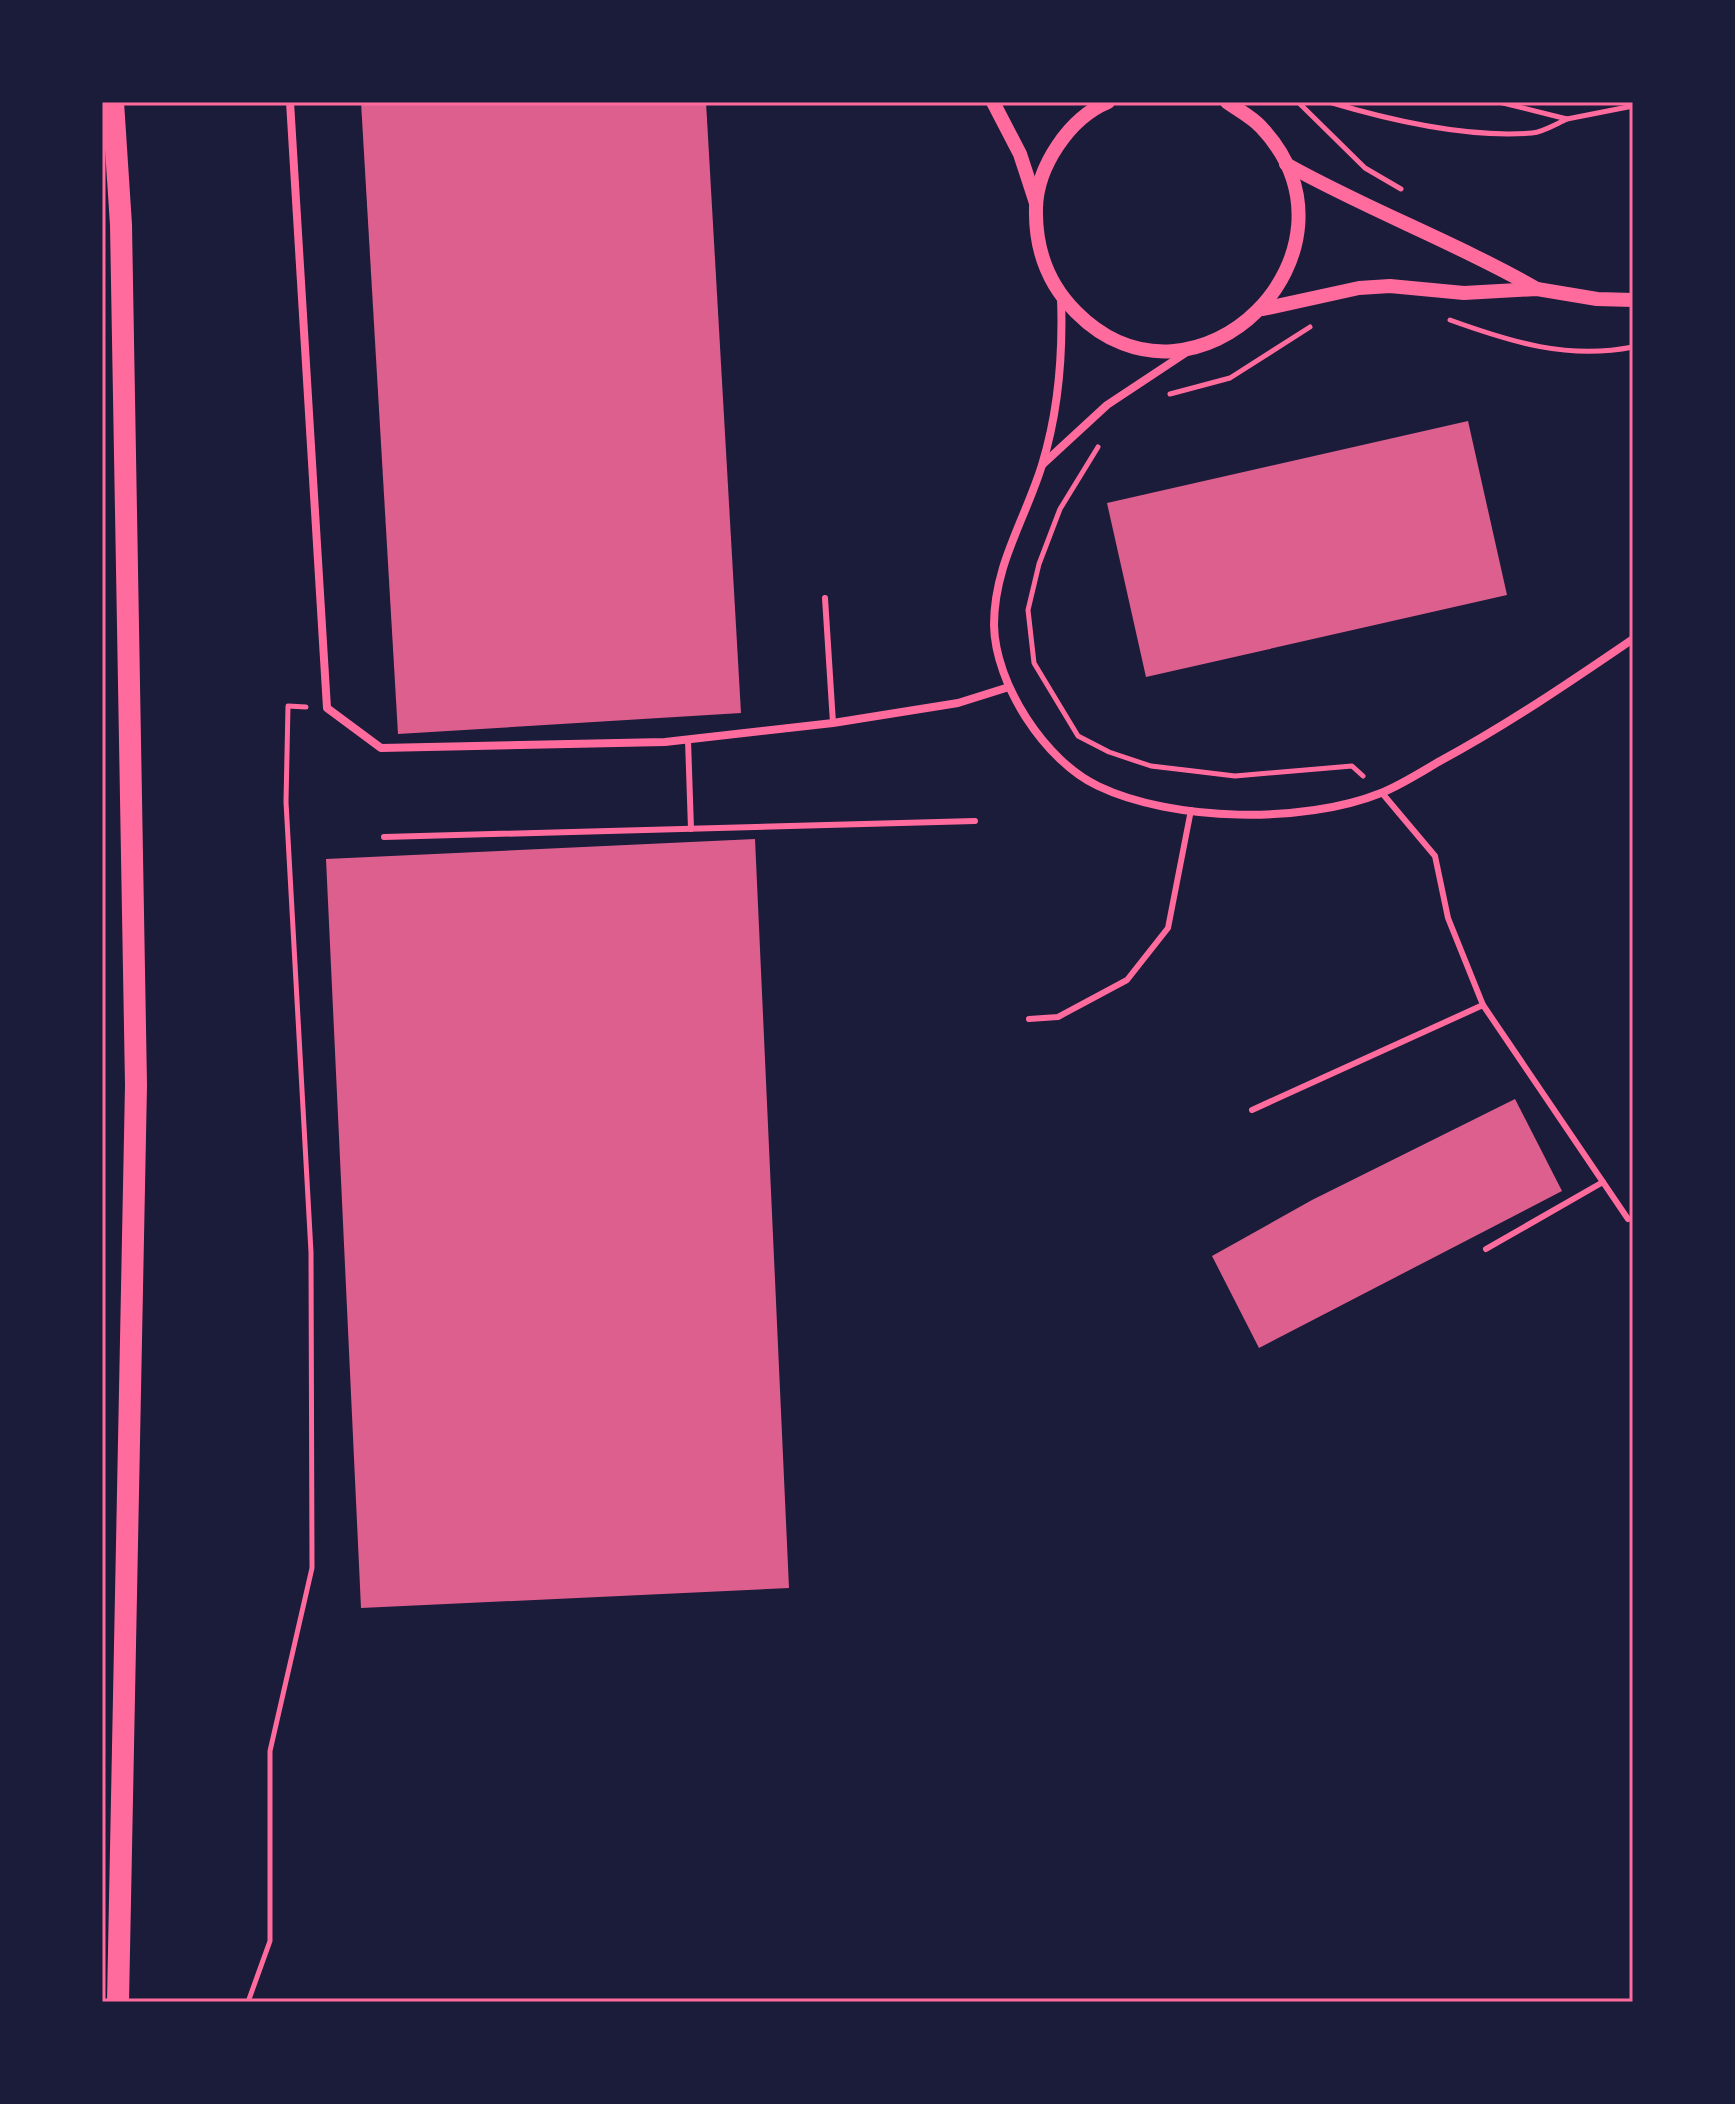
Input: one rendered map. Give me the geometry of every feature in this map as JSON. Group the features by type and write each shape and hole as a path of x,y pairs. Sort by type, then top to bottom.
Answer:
{"highway":[{"path":"113,102 121,225 136,1085 118,2002"}],"street":[{"path":"290,102 327,708 381,748 688,740 833,723 958,703 1009,687"},
{"path":"993,102 1020,154 1036,204"},
{"path":"1108,102 1068,131 1047,165 1036,204 1036,237 1045,269 1061,298 1088,324 1120,343 1157,350 1195,347 1220,339 1263,309 1285,277 1297,240 1297,201 1286,164 1261,127 1227,102"},
{"path":"1286,164 1351,200 1474,253 1537,289"},
{"path":"1263,309 1359,288 1409,286 1464,293 1537,289 1597,299 1633,300"},
{"path":"1061,298 1062,337 1042,464 1002,565 994,628 1009,687 1041,740 1094,785 1125,797 1191,810 1267,814 1305,811 1382,793 1511,723 1633,639"},
{"path":"1042,464 1107,405 1195,347"}],"lane":[{"path":"825,598 833,723"},
{"path":"688,740 691,829"},
{"path":"1382,793 1435,856 1448,918 1483,1005 1628,1219"},
{"path":"1029,1019 1058,1017 1127,980 1168,928 1191,810"},
{"path":"384,837 975,821"},
{"path":"1252,1110 1483,1005"},
{"path":"1486,1249 1603,1182"}],"path":[{"path":"1329,102 1393,121 1535,133 1567,119 1633,106"},
{"path":"1499,102 1567,119"},
{"path":"1442,317 1502,338 1555,351 1609,352 1633,347"},
{"path":"1160,399 1183,388 1230,378 1314,324"},
{"path":"1106,437 1060,509 1039,564 1028,610 1034,663 1078,736 1109,752 1151,766 1198,772 1235,776 1352,766 1382,793"},
{"path":"248,2002 270,1941 270,1751 312,1568 311,1252 286,802 288,706 327,708"}],"building":[{"path":"361,102 706,102 741,713 398,734"},
{"path":"1468,421 1507,595 1146,677 1107,503"},
{"path":"755,839 789,1588 361,1608 326,859"},
{"path":"1515,1099 1562,1191 1259,1348 1212,1256 1312,1200"}]}
